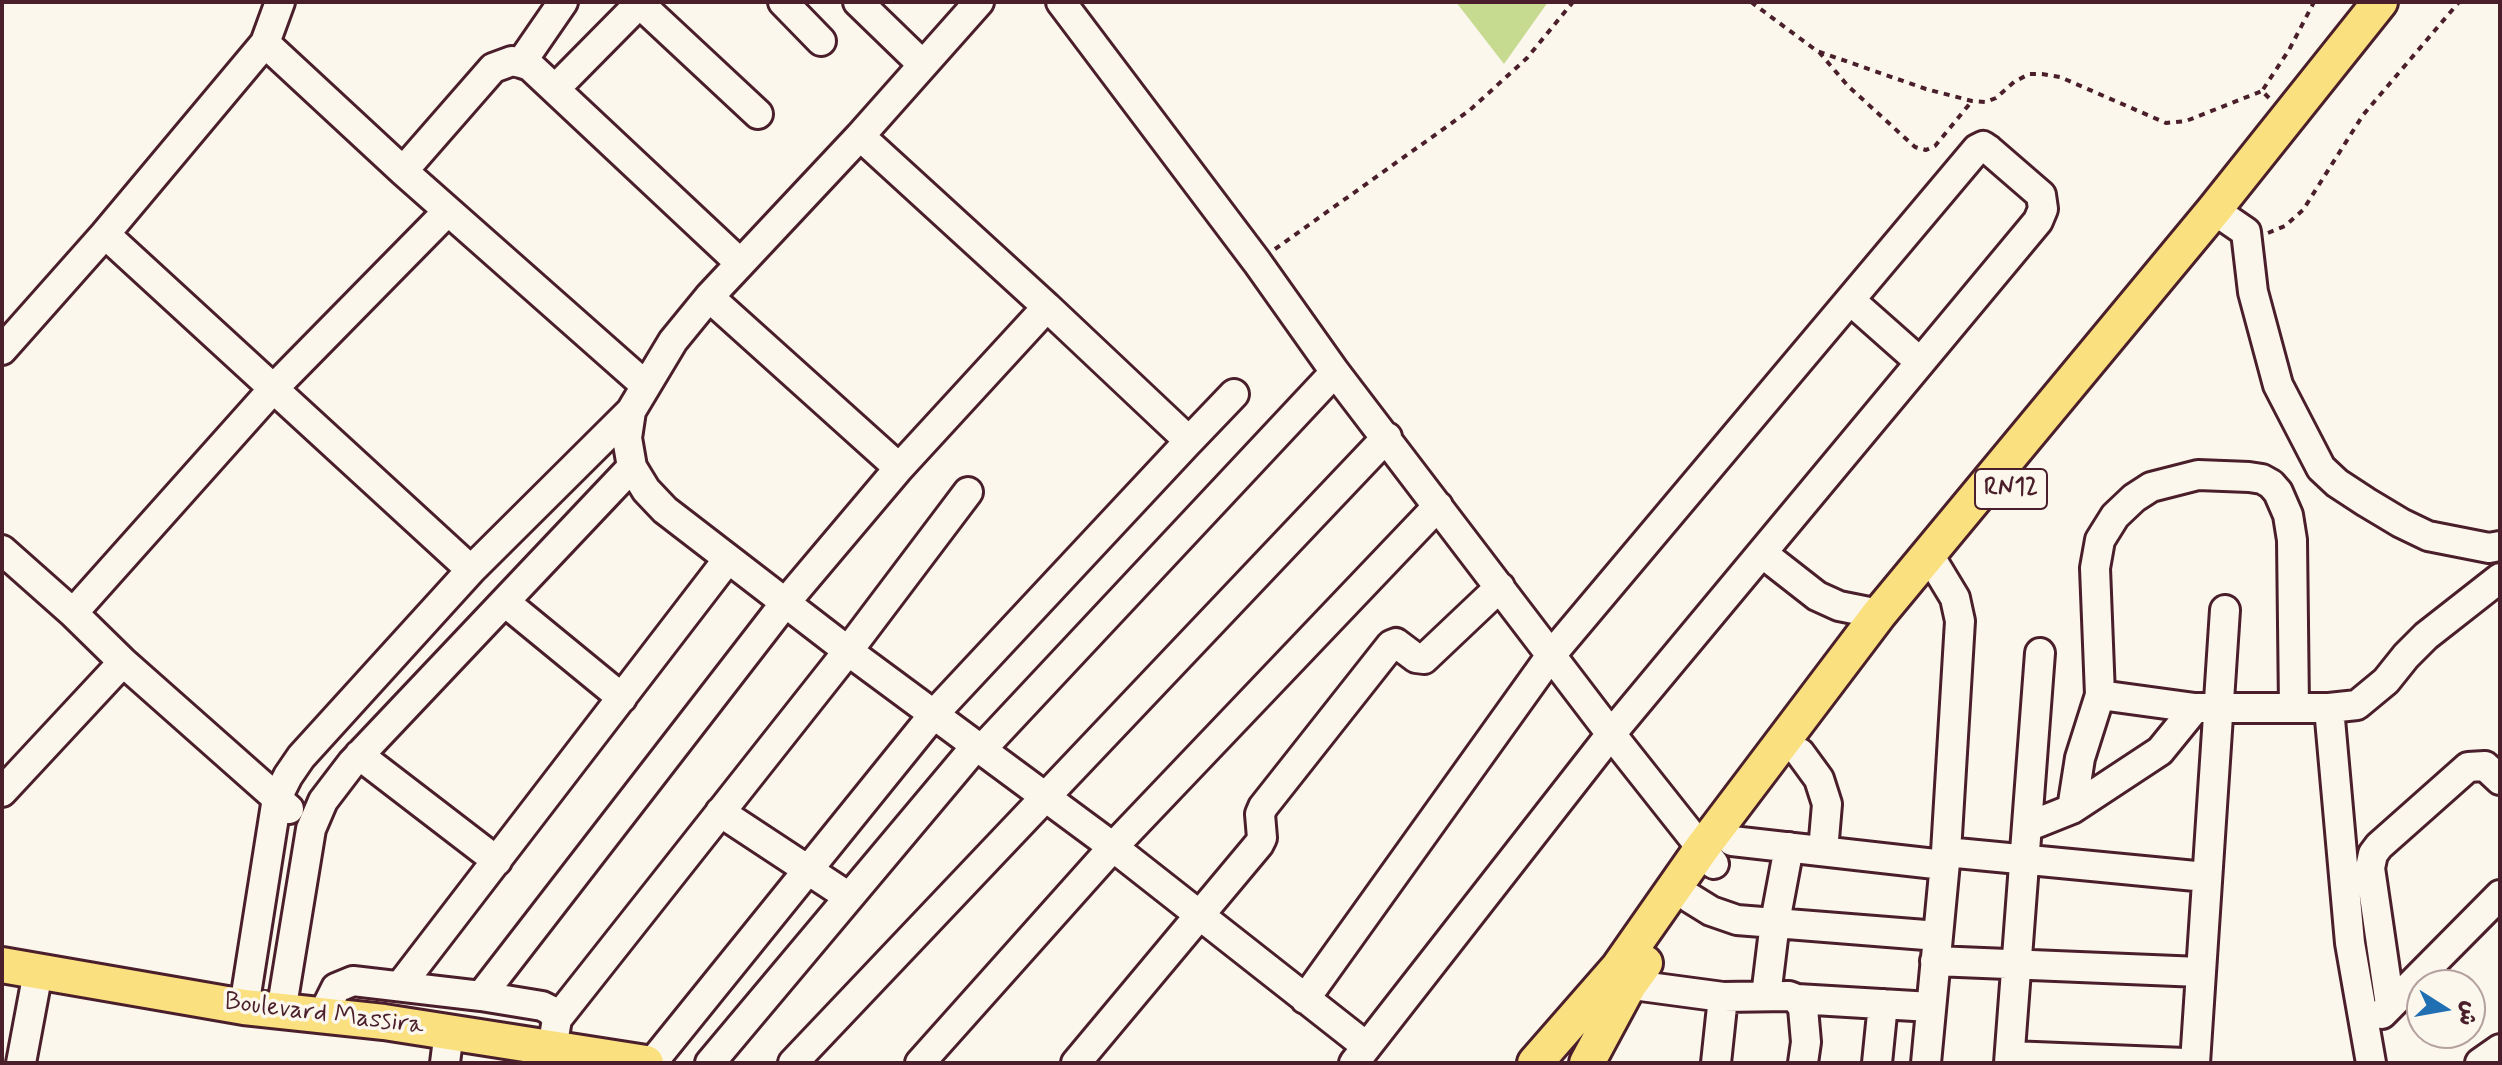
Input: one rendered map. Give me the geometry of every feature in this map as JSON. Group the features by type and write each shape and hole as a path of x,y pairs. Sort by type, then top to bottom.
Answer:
{"main road":[{"name":"RN12","path":"2230,221 2288,115 2380,2"},
{"name":"RN12","path":"1587,1063 1618,983 1618,968 1800,753 1935,565 2230,221 2405,2"},
{"name":"RN12","path":"1535,1063 1618,983 1690,898 1716,851 1879,614 1935,565"},
{"name":"Boulevard Massira","path":"2,965 244,1007 322,1016 447,1047 540,1043 639,1062"}],"street":[{"path":"2,350 105,234 265,43 280,2"},
{"path":"521,63 563,2"},
{"path":"783,2 821,41"},
{"path":"858,2 923,65"},
{"path":"244,1007 277,798 301,757 471,570 631,411 673,341 709,297 860,136 979,2"},
{"path":"1061,2 1257,262 1335,372 1611,734 1716,851 1789,847 2024,860 2206,877"},
{"path":"555,89 640,3 758,114"},
{"path":"265,43 403,171 645,385"},
{"path":"403,171 493,68 512,61 521,63 530,66 740,263"},
{"path":"860,136 1189,441"},
{"path":"631,411 627,438 632,467 646,490 665,510 1199,914 1305,999 1360,1055 1611,734 2038,221 2043,209 2041,195 1989,150 1983,146 1977,149 1552,654 1305,999"},
{"path":"73,613 273,389 448,211"},
{"path":"2230,221 2278,385 2321,468 2366,502 2428,536 2489,548 2500,546"},
{"path":"105,234 471,570"},
{"path":"709,297 899,468"},
{"path":"1850,300 1920,362"},
{"path":"481,996 785,603 899,468 1047,307"},
{"path":"710,1063 978,748 1335,372"},
{"path":"639,1062 807,871 934,714 1234,394"},
{"path":"793,1063 1387,437"},
{"path":"281,1012 311,829 323,801 359,755 632,467"},
{"path":"2072,809 2080,758 2100,695 2095,568 2100,540 2115,516 2151,487 2198,475 2249,477 2262,479 2278,492 2288,515 2294,572 2294,707"},
{"path":"540,1043 848,651 968,492"},
{"path":"920,1063 1113,847 1438,506"},
{"path":"2,550 311,829"},
{"path":"1762,553 1817,596 1839,606 1879,614"},
{"path":"400,986 728,559"},
{"path":"1926,1063 1945,858 1960,621 1955,598 1935,565"},
{"path":"2100,695 2207,708 2329,708 2357,705 2370,697 2426,636 2500,578"},
{"path":"1076,1063 1259,844 1263,807 1391,645 1396,643 1416,658 1424,659 1500,587"},
{"path":"505,602 622,698"},
{"path":"2195,1063 2206,877 2207,708 2225,610"},
{"path":"2040,653 2009,1060 2185,1063"},
{"path":"2,792 123,662"},
{"path":"2027,827 2072,809 2160,751 2207,708"},
{"path":"2329,708 2350,943 2371,1063"},
{"path":"1800,753 1819,779 1827,804 1823,851"},
{"path":"359,755 497,861"},
{"path":"2390,1005 2370,868 2373,854 2468,767 2485,766 2500,780"},
{"path":"720,812 849,897"},
{"path":"1766,996 1789,847"},
{"path":"2367,1029 2500,895"},
{"path":"1690,898 1711,911 1737,920 1775,922 2017,964 2200,972"},
{"path":"21,1063 38,972"},
{"path":"322,1016 336,988 353,981 481,996 550,1010 540,1043"},
{"path":"1618,983 1723,997 1789,996 1931,1007"},
{"path":"1716,1063 1723,997"},
{"path":"1797,999 1806,1020 1803,1063"},
{"path":"1877,1063 1883,1004"},
{"path":"2480,1063 2500,1049"}],"path":[{"path":"1257,262 1470,110 1527,58 1573,2"},
{"path":"1751,2 1817,51 1848,86 1915,147 1926,150 1935,146 1972,101"},
{"path":"1817,51 1926,89 1972,101 1986,102 1996,98 2029,74 2060,77 2166,123 2186,121 2262,91 2289,50 2314,2"},
{"path":"2230,221 2259,234 2271,233 2285,226 2303,210 2363,115 2459,2"},
{"path":"2262,91 2288,115"}],"green space":[{"path":"1456,2 1548,2 1504,64"}]}
